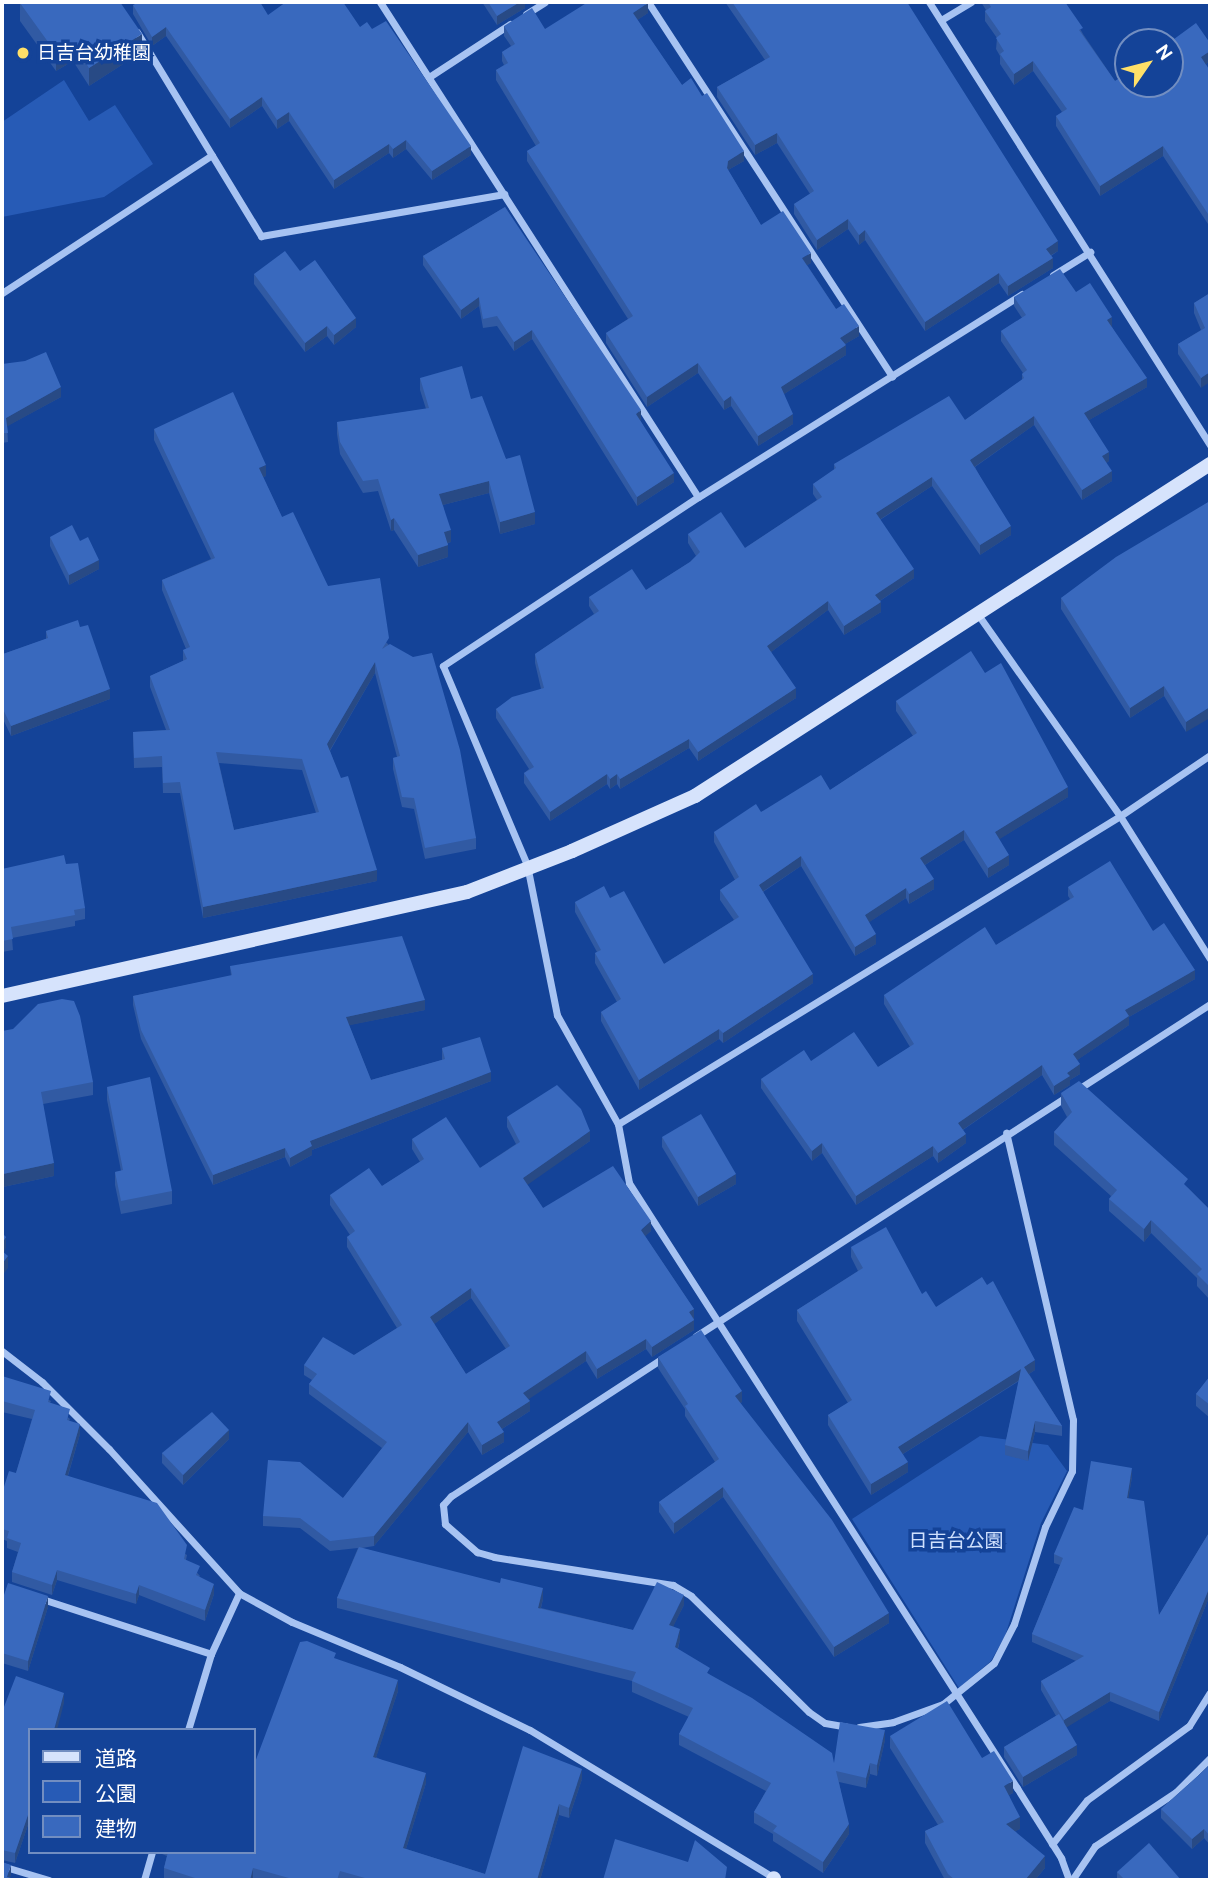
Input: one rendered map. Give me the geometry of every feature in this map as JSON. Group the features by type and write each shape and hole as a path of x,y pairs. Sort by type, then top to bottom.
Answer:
{"street":[{"path":"380,2 698,497"},
{"path":"429,77 545,2"},
{"path":"648,2 892,376"},
{"path":"929,2 1210,445"},
{"path":"941,20 971,2"},
{"path":"133,25 261,236 504,194"},
{"path":"2,293 212,155"},
{"path":"1044,281 1090,252"},
{"path":"1032,289 698,497 443,666 527,865 557,1015 618,1124 629,1183 958,1695 1052,1844 1070,1880 1095,1846 1176,1792 1210,1758"},
{"path":"2,996 467,891 527,865 572,851 695,796 979,616 1210,464"},
{"path":"979,616 1120,816 1210,959"},
{"path":"618,1124 1120,816 1210,755"},
{"path":"685,1343 1006,1133 1210,1004"},
{"path":"673,1351 451,1496 443,1515 450,1532 494,1557 673,1585 691,1596 825,1723 845,1727 893,1722 958,1695 986,1672 1002,1650 1022,1604 1041,1536 1075,1457 1073,1420 1006,1133"},
{"path":"2,1350 42,1382 109,1450 239,1593 292,1622 400,1667 530,1730 775,1880"},
{"path":"189,1728 211,1654 239,1593"},
{"path":"28,1594 211,1654"},
{"path":"1052,1844 1087,1800 1189,1726 1210,1693"},
{"path":"144,1880 151,1854"},
{"path":"2,1866 49,1880"}],"green space":[{"path":"64,80 89,121 115,105 153,164 104,197 2,217 2,122"},
{"name":"日吉台公園","path":"980,1436 1048,1445 1067,1471 1041,1523 1005,1636 991,1661 959,1688 852,1519"}],"building":[{"path":"120,2 142,34 89,68 73,43 56,53 20,3"},
{"path":"139,2 260,2 268,15 286,2 343,2 360,27 367,22 372,29 386,21 471,146 432,171 406,140 393,149 389,144 334,180 289,112 277,120 262,97 230,119 166,27 152,37 133,5"},
{"path":"488,2 520,2 497,16"},
{"path":"588,2 648,2 633,13 682,85 691,78 702,96 707,93 744,151 728,161 727,168 761,225 783,211 811,253 802,258 836,309 844,304 859,326 840,338 846,345 781,387 793,414 758,436 731,396 724,401 698,363 647,397 606,333 633,316 527,151 540,143 496,70 508,63 502,52 515,44 504,26 532,8 545,29"},
{"path":"732,2 907,2 1058,241 1046,249 1053,258 1008,286 999,273 925,322 865,230 859,235 848,219 817,240 794,204 814,191 777,133 755,145 717,87 770,57"},
{"path":"988,2 1065,2 1083,28 1079,30 1114,80 1114,98 1184,98 1184,32 1196,23 1210,43 1210,51 1201,57 1210,71 1210,217 1163,146 1100,186 1056,116 1067,109 1033,61 1014,74 1000,54 1004,51 996,38 1001,34 985,11 991,7"},
{"path":"505,207 641,410 636,414 674,473 637,497 532,330 514,342 497,316 483,319 479,297 461,310 423,256"},
{"path":"285,251 300,271 315,260 356,318 334,335 327,326 305,343 254,274"},
{"path":"1060,269 1076,292 1090,283 1112,317 1107,320 1147,378 1084,413 1109,452 1102,456 1112,471 1082,490 1034,416 970,460 1011,526 980,545 932,477 876,513 914,569 875,595 881,602 844,626 828,601 767,646 796,688 698,752 689,739 620,779 617,774 610,779 607,774 550,812 524,773 534,767 496,709 512,697 544,688 535,654 599,611 589,597 632,569 646,590 690,562 700,552 688,534 721,512 745,548 822,497 813,484 836,468 834,464 949,396 965,420 1024,378 1022,374 1027,370 1001,331 1026,315 1014,297"},
{"path":"1210,293 1210,372 1201,378 1178,344 1205,328 1194,303"},
{"path":"46,352 61,387 6,418 8,433 2,433 2,364 25,361"},
{"path":"462,366 471,399 482,396 506,459 520,455 535,512 500,522 489,481 439,494 451,530 444,532 448,545 418,555 394,518 391,520 378,479 363,481 340,442 337,422 429,408 420,378"},
{"path":"233,392 266,465 259,468 282,517 293,512 328,586 380,578 389,638 382,649 390,644 413,657 432,653 460,750 476,838 425,848 414,798 402,797 393,758 400,756 375,662 327,744 341,778 348,776 377,870 203,907 180,782 163,783 162,756 134,758 133,732 170,730 150,676 187,659 183,650 190,647 162,580 215,558 154,429","holes":["216,752 302,759 319,812 234,830"]},
{"path":"1210,501 1210,707 1186,722 1164,686 1130,708 1061,598 1116,557"},
{"path":"72,525 80,541 88,537 99,560 69,575 50,537"},
{"path":"78,620 80,627 88,625 110,689 11,726 2,707 2,650 3,654 48,638 46,631"},
{"path":"971,651 985,673 1001,663 1068,787 995,832 1009,855 988,868 964,830 920,858 934,879 909,894 906,888 865,915 876,934 855,947 801,856 759,885 813,974 723,1033 719,1029 639,1080 601,1012 621,999 595,953 601,950 575,902 604,886 610,898 624,891 664,964 739,917 720,890 739,877 714,832 756,804 761,812 821,775 830,790 917,733 896,701"},
{"path":"64,855 66,864 78,863 85,908 74,910 75,915 11,927 13,939 2,941 2,869"},
{"path":"1110,861 1153,931 1164,923 1195,970 1125,1010 1129,1016 1073,1054 1080,1064 1067,1073 1070,1076 1054,1086 1042,1065 958,1123 966,1134 938,1153 933,1146 856,1196 822,1143 812,1151 761,1079 804,1050 811,1061 854,1032 878,1067 914,1044 884,995 985,927 996,945 1074,897 1068,887"},
{"path":"402,936 425,1000 346,1017 371,1080 445,1059 442,1048 480,1037 491,1072 310,1141 312,1146 290,1158 285,1148 213,1175 141,1030 133,996 232,975 230,966"},
{"path":"62,999 74,1001 80,1016 93,1082 41,1092 54,1163 3,1174 2,1031 13,1029 38,1004"},
{"path":"150,1077 172,1191 121,1201 115,1172 123,1170 107,1087"},
{"path":"1079,1081 1188,1179 1184,1184 1210,1210 1210,1287 1197,1274 1202,1269 1151,1220 1144,1229 1109,1199 1117,1190 1054,1132 1072,1112 1061,1093"},
{"path":"557,1085 581,1109 590,1131 523,1178 543,1208 613,1166 651,1221 641,1230 694,1309 689,1312 694,1320 652,1347 646,1339 597,1369 586,1351 523,1393 530,1401 497,1422 504,1432 482,1445 468,1422 374,1536 330,1541 300,1518 263,1516 268,1460 300,1462 343,1498 387,1442 309,1384 317,1374 304,1365 323,1337 354,1355 402,1325 347,1237 355,1231 330,1195 369,1168 382,1186 424,1159 412,1139 446,1117 480,1168 520,1142 507,1117","holes":["471,1288 510,1346 466,1374 430,1317"]},
{"path":"701,1114 736,1174 698,1197 662,1137"},
{"path":"886,1227 922,1294 926,1291 936,1307 982,1277 987,1285 993,1281 1035,1360 1024,1367 1062,1426 1035,1421 1028,1451 1005,1445 1021,1369 898,1447 908,1462 871,1484 828,1415 852,1400 797,1310 863,1268 851,1247"},
{"path":"2,1251 8,1256 2,1264"},
{"path":"701,1330 742,1391 735,1396 832,1520 889,1613 834,1647 723,1487 674,1523 659,1502 719,1459 658,1357"},
{"path":"2,1376 51,1391 48,1402 70,1409 67,1420 80,1424 65,1475 157,1503 187,1545 184,1559 200,1566 196,1575 214,1584 205,1610 139,1585 136,1594 57,1570 52,1585 12,1572 21,1543 7,1538 9,1531 2,1529 2,1493 9,1471 16,1473 35,1410 2,1401"},
{"path":"1210,1376 1210,1405 1196,1394"},
{"path":"212,1412 229,1430 183,1475 162,1453"},
{"path":"1091,1461 1132,1468 1127,1498 1144,1501 1159,1615 1210,1531 1210,1586 1159,1712 1110,1692 1064,1720 1041,1681 1084,1656 1032,1634 1063,1558 1054,1554 1074,1507 1083,1510"},
{"path":"359,1547 500,1583 501,1578 543,1588 538,1608 633,1630 657,1582 684,1595 669,1625 680,1629 675,1647 710,1668 707,1673 752,1698 832,1753 834,1763 840,1722 885,1730 877,1765 870,1763 866,1778 836,1771 849,1824 823,1862 773,1831 777,1826 754,1812 771,1783 679,1734 693,1708 632,1681 636,1672 337,1598"},
{"path":"8,1583 48,1596 28,1661 2,1653 2,1601"},
{"path":"307,1641 336,1653 334,1658 398,1680 373,1757 426,1773 403,1848 485,1874 523,1746 582,1769 569,1808 559,1804 537,1880 372,1880 340,1871 337,1880 296,1880 253,1868 250,1880 198,1880 164,1868 168,1854 256,1854 256,1760 300,1642"},
{"path":"16,1676 64,1693 55,1728 28,1728 28,1815 15,1853 2,1850 2,1712"},
{"path":"947,1701 982,1758 994,1751 1013,1781 1004,1786 1020,1817 1006,1824 1045,1856 1025,1880 955,1880 948,1874 925,1831 944,1822 890,1736"},
{"path":"1059,1714 1077,1745 1023,1777 1004,1747"},
{"path":"1210,1765 1210,1836 1204,1829 1192,1839 1161,1809"},
{"path":"615,1839 688,1862 695,1840 727,1867 725,1880 603,1880"},
{"path":"1149,1843 1181,1880 1125,1880 1117,1872"},
{"path":"2,1862 11,1865 7,1877 19,1880 2,1880"}],"place":[{"name":"日吉台幼稚園","path":"23,53"}]}
